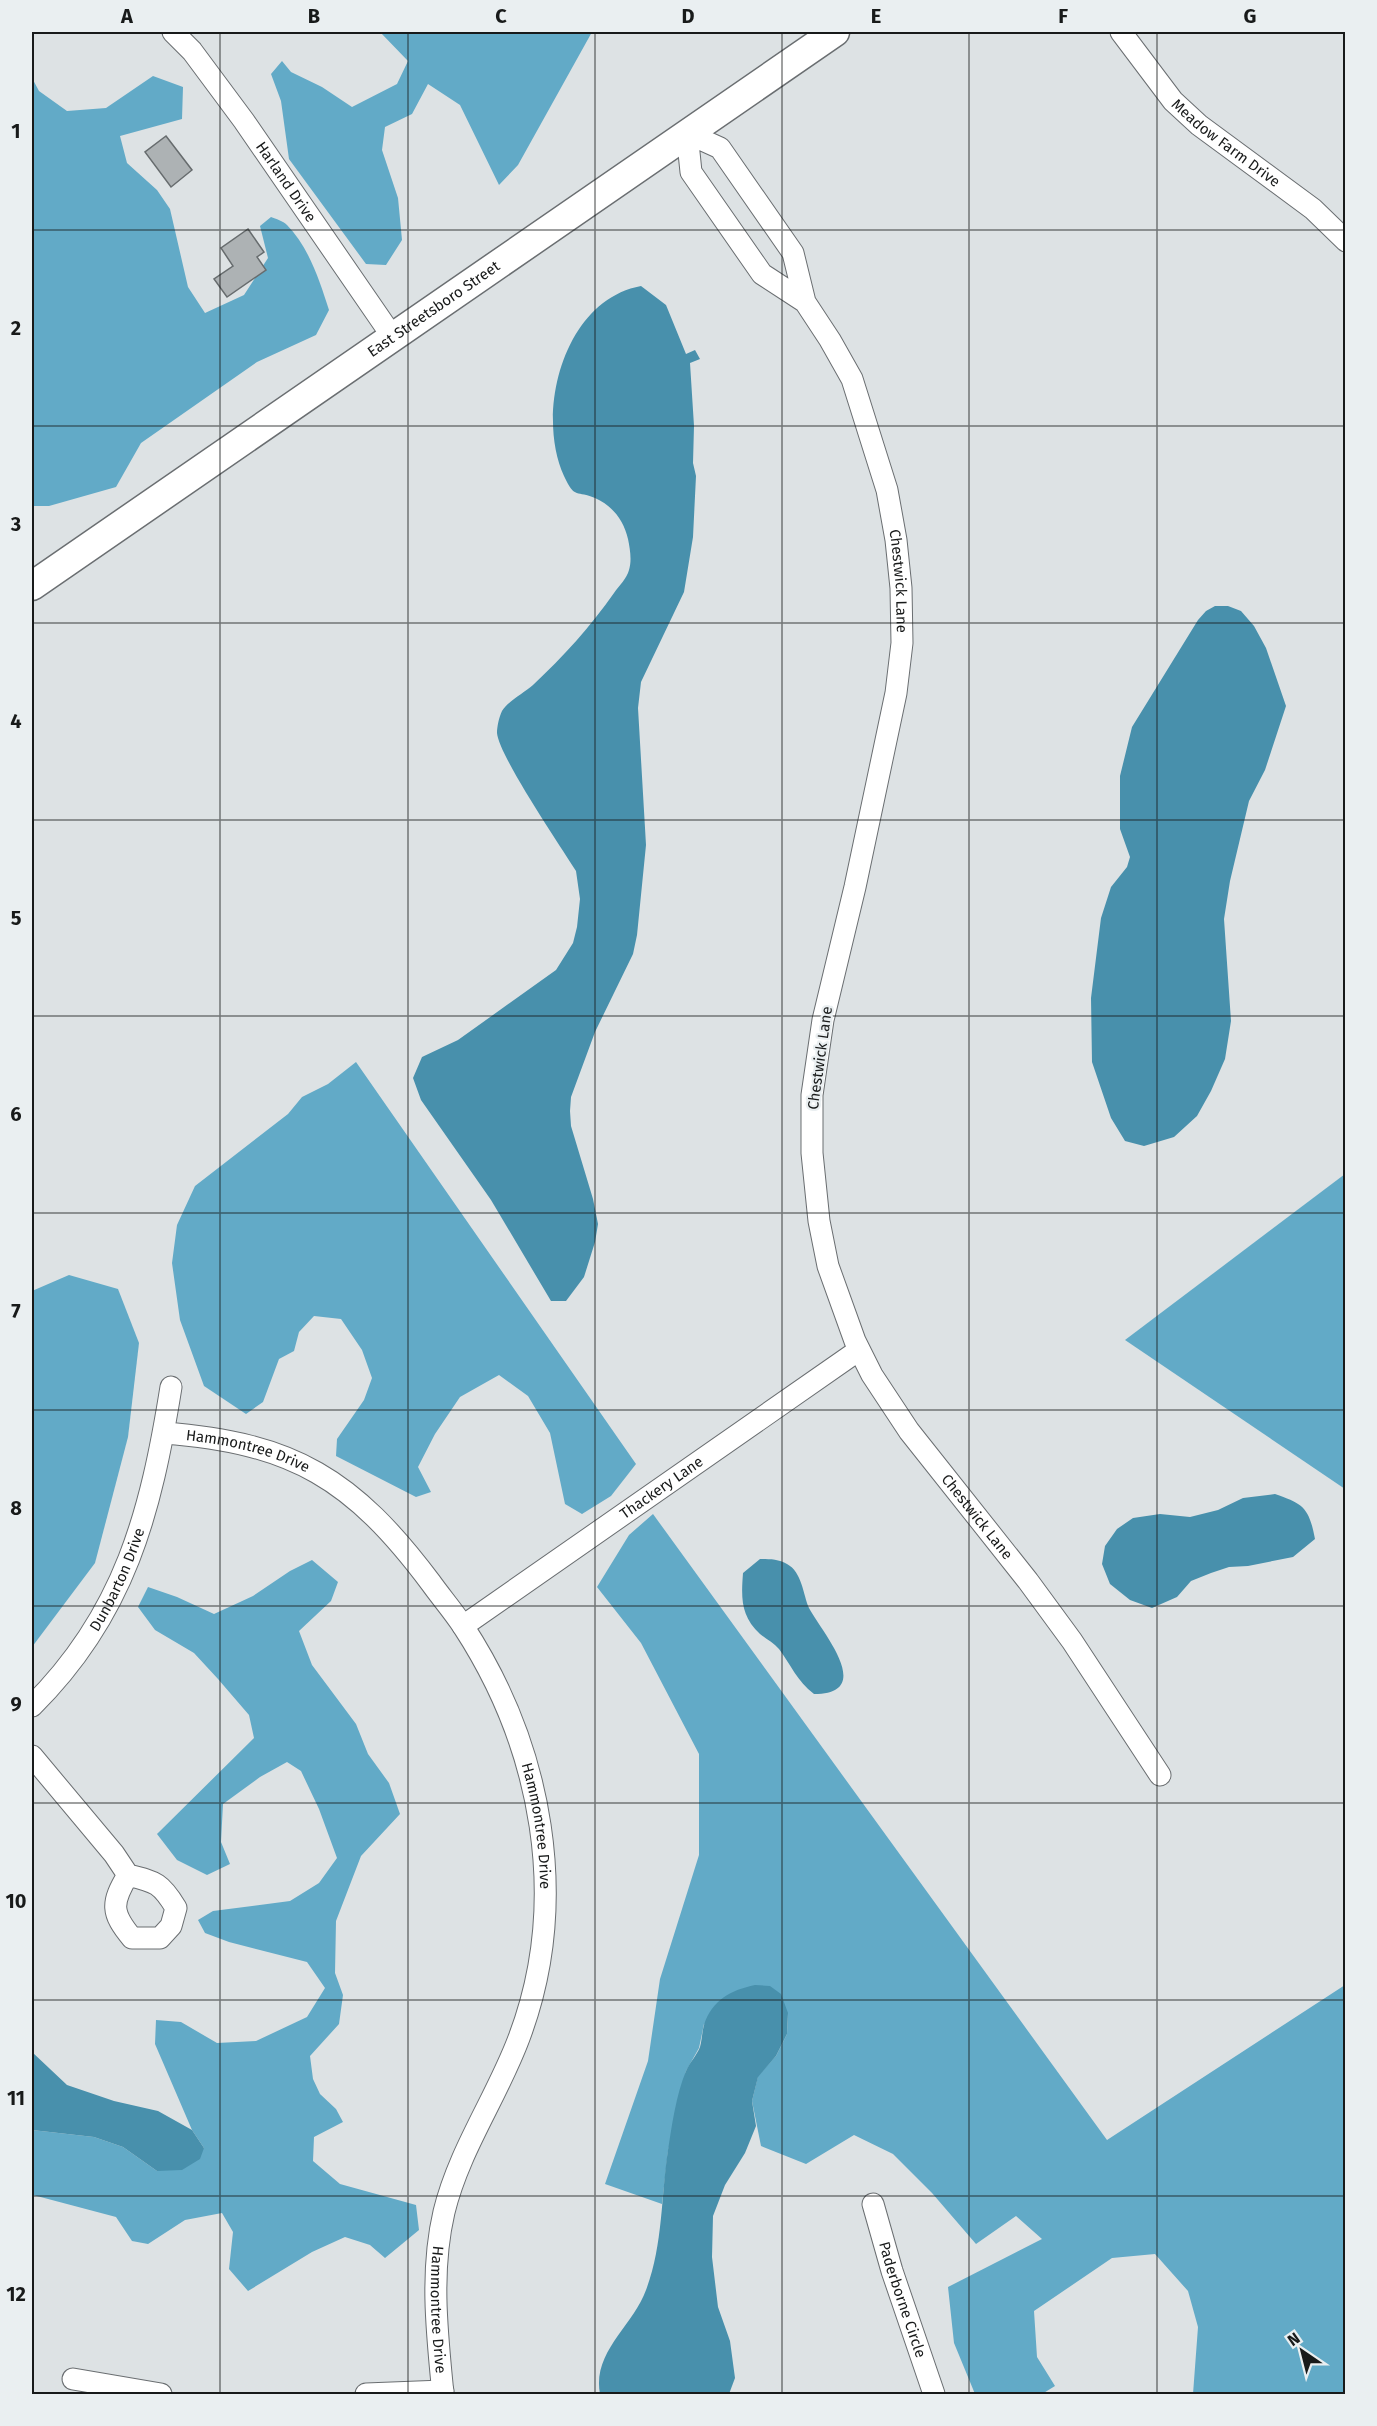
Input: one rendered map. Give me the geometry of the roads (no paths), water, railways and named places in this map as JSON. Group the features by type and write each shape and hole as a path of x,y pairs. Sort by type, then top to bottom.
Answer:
{"main road":[{"name":"East Streetsboro Street","path":"32,586 836,32"}],"street":[{"name":"Harland Drive","path":"173,32 192,51 244,121 392,336"},
{"name":"Meadow Farm Drive","path":"1121,32 1173,101 1199,125 1313,210 1346,241"},
{"name":"Chestwick Lane","path":"687,133 691,172 762,274 805,302"},
{"name":"Chestwick Lane","path":"687,133 720,148 793,253 805,302 852,379 872,436 889,500 896,540 901,588 902,643 896,693 855,887 823,1020 812,1095 812,1154 819,1221 828,1266 872,1375 909,1431 1028,1581 1086,1661 1160,1775"},
{"name":"Thackery Lane","path":"463,1626 860,1350"},
{"name":"Dunbarton Drive","path":"32,1706 76,1656 114,1595 136,1545 164,1433 171,1387"},
{"name":"Hammontree Drive","path":"164,1433 206,1436 246,1444 287,1457 319,1473 348,1492 376,1516 409,1553 463,1626 500,1692 517,1731 530,1772 540,1814 545,1857 546,1902 542,1948 519,2037 502,2079 458,2167 444,2213 435,2277 443,2393"},
{"path":"32,1756 114,1854 128,1875"},
{"name":"Paderborne Circle","path":"873,2204 892,2271 934,2394"},
{"path":"73,2379 161,2394"},
{"path":"366,2394 443,2393"}]}
